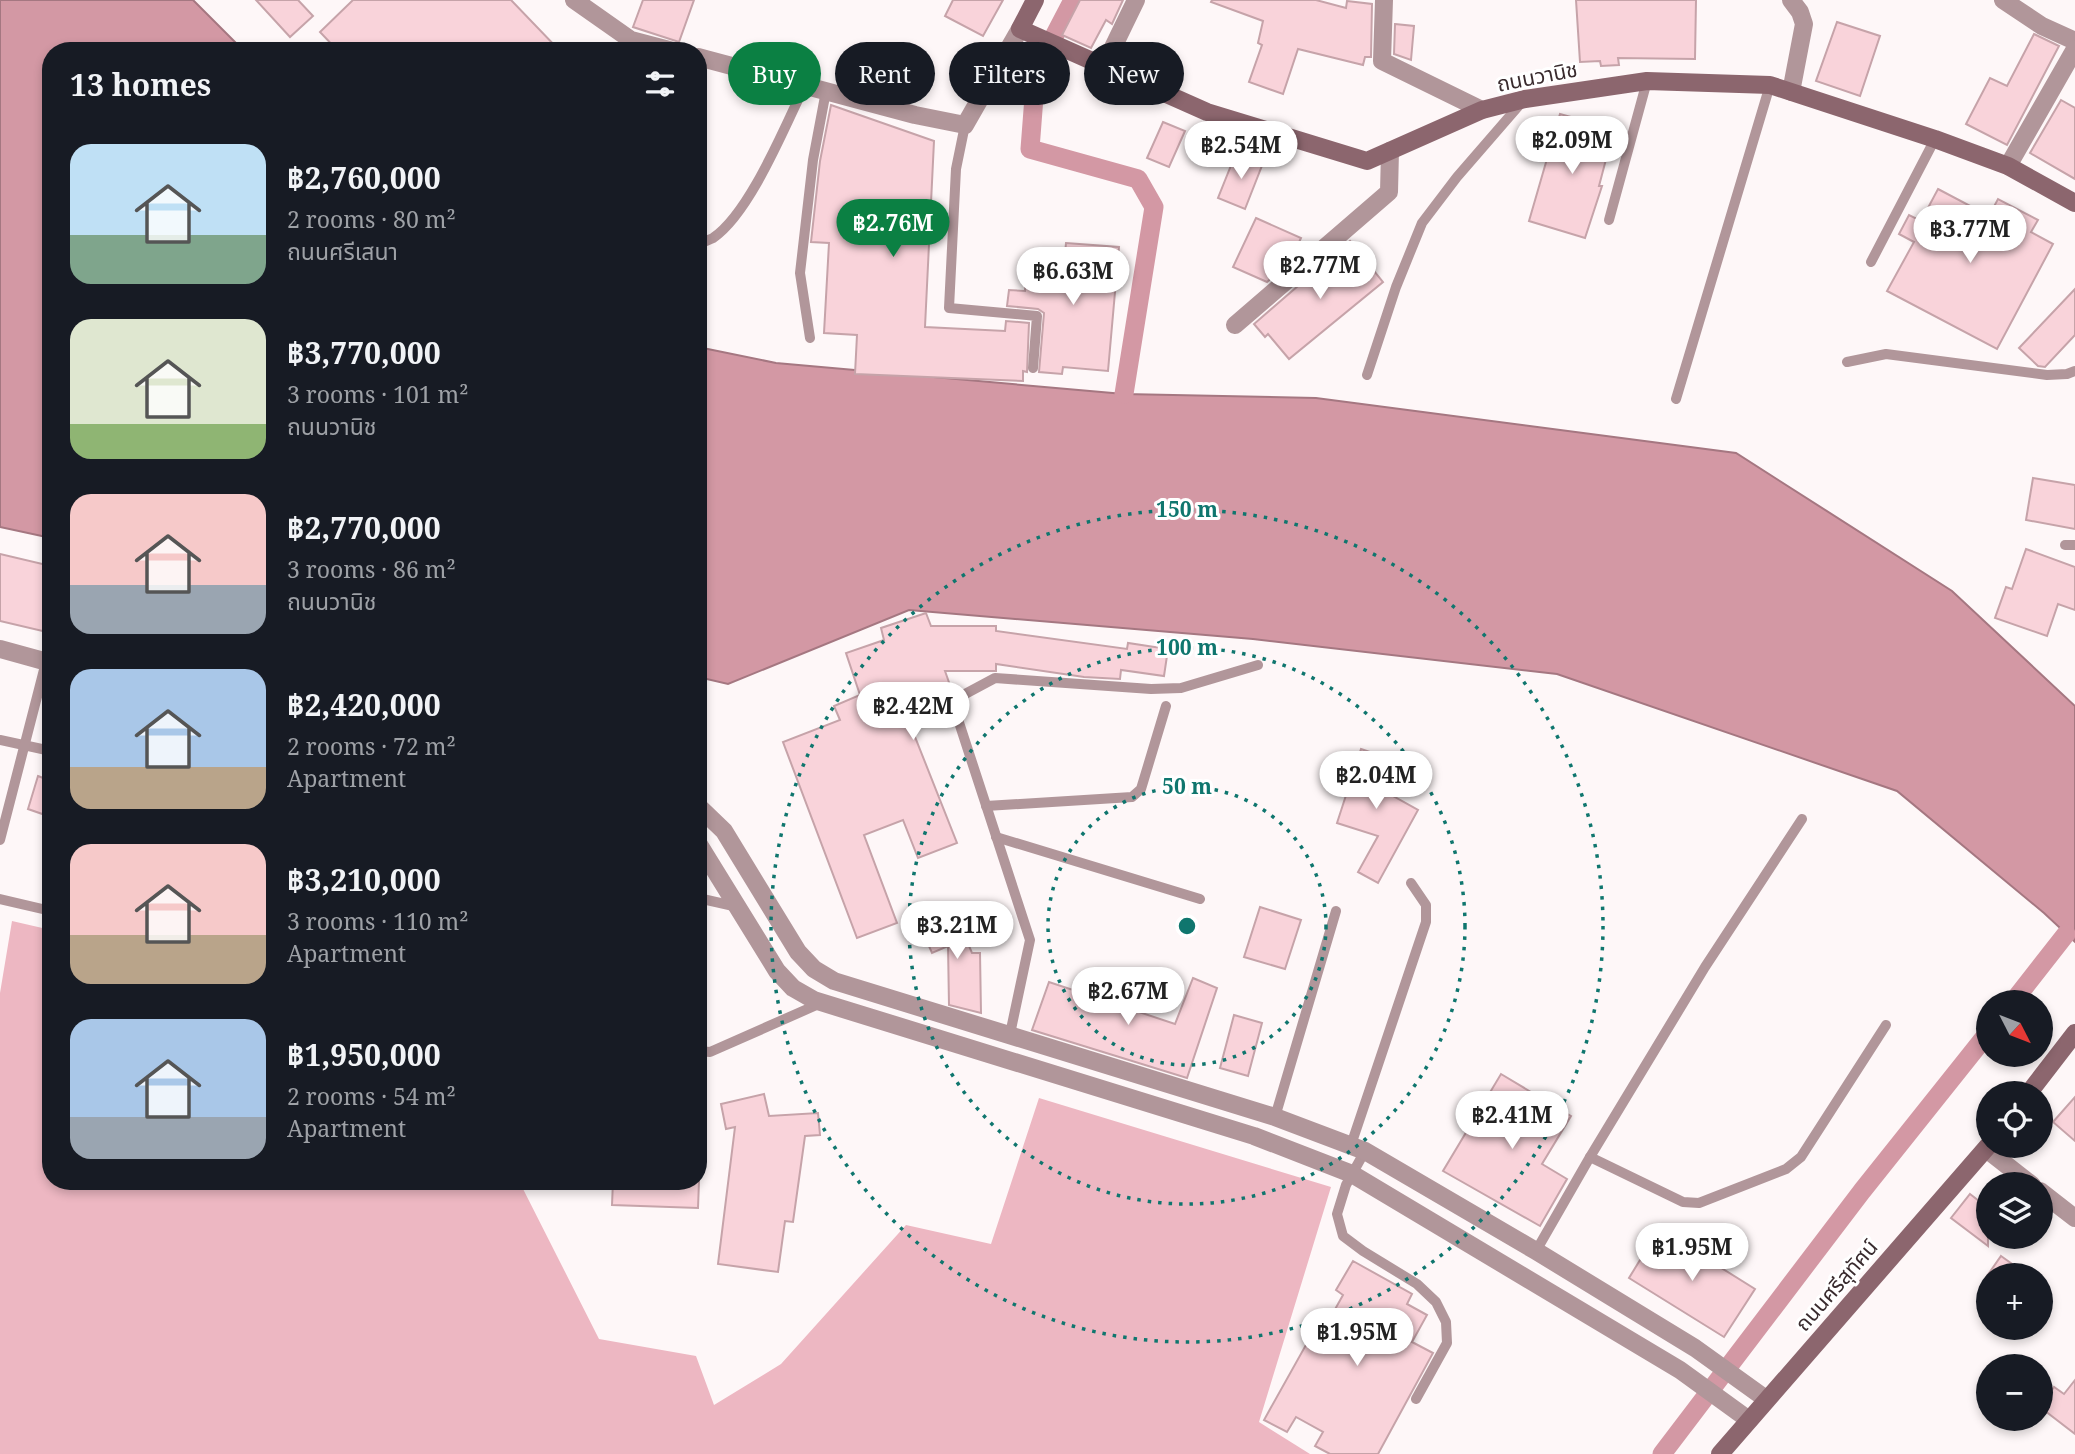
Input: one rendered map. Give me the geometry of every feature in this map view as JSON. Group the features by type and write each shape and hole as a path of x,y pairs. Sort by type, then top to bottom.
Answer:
{"street":[{"path":"574,0 622,42"},
{"path":"821,90 915,115 965,125 1035,0"},
{"path":"1116,42 1136,0"},
{"path":"1384,0 1382,61 1482,110"},
{"path":"1791,0 1800,12 1804,24 1791,92"},
{"path":"2003,0 2042,26 2075,41"},
{"name":"ถนนวานิช","path":"1020,29 1084,57"},
{"path":"2008,166 2075,49"},
{"path":"707,59 728,65"},
{"name":"ถนนวานิช","path":"1184,102 1207,112 1367,161 1482,110 1525,99 1647,81 1770,85 2008,166 2075,203"},
{"path":"1235,325 1389,192 1390,151"},
{"path":"0,649 42,661"},
{"path":"707,815 724,831 797,952 814,969 834,981 1275,1117 1358,1148 1536,1251 1695,1348 1766,1399"},
{"path":"707,857 777,971 793,988 821,1003 1254,1136 1330,1164 1352,1174 1680,1370 1749,1420"},
{"path":"2038,1081 2075,1032"},
{"name":"ถนนศรีสุทัศน์","path":"1720,1454 1978,1158"},
{"path":"1999,1158 2016,1172"},
{"path":"2053,1201 2075,1218"}],"lane":[{"path":"1609,219 1647,81"},
{"path":"1676,399 1770,85"},
{"path":"810,338 800,273 813,160 826,91"},
{"path":"1367,376 1396,287 1422,223 1457,177 1525,99"},
{"path":"707,240 713,238 738,212 769,161 796,105"},
{"path":"965,125 956,169 949,308 1037,316 1033,368"},
{"path":"1871,262 1935,139"},
{"path":"1847,362 1886,354 2047,375 2075,371"},
{"path":"1010,1034 1030,940 951,701 995,678 1151,689 1181,688 1258,665"},
{"path":"0,840 42,684"},
{"path":"986,806 1132,797 1141,789 1166,706"},
{"path":"0,740 42,749"},
{"path":"1536,1251 1705,967 1802,819"},
{"path":"996,837 1200,899"},
{"path":"1411,883 1426,905 1426,922 1352,1174 1337,1214 1343,1236 1417,1283 1436,1302 1446,1322 1447,1343 1416,1399"},
{"path":"0,899 42,909"},
{"path":"707,900 738,907"},
{"path":"1275,1117 1336,911"},
{"path":"707,1052 821,1003"},
{"path":"1590,1157 1683,1202 1699,1203 1786,1169 1801,1157 1886,1025"}],"shaded area":[{"path":"0,0 193,0 235,42 42,42 42,536 0,527"},
{"path":"707,349 776,363 1124,394 1316,398 1736,453 1952,591 2075,706 2075,942 1897,791 1557,674 1253,639 909,610 728,684 707,679"},
{"path":"12,921 42,928 42,1190 524,1190 599,1339 696,1356 714,1405 781,1364 906,1225 991,1244 1039,1098 1331,1187 1259,1422 1310,1454 0,1454 0,993"}],"building":[{"path":"256,0 298,0 313,16 290,37"},
{"path":"353,0 511,0 551,42 329,42 320,32"},
{"path":"643,0 694,0 679,42 633,27"},
{"path":"953,0 1003,0 983,36 945,16"},
{"path":"1080,0 1123,0 1112,24 1106,20 1094,42 1084,42 1084,45 1062,35"},
{"path":"1316,0 1346,8 1347,1 1372,4 1371,57 1365,57 1363,65 1298,49 1283,94 1249,82 1262,45 1258,43 1263,21 1211,2"},
{"path":"1576,0 1696,0 1695,59 1618,58 1619,65 1601,66 1600,61 1580,62"},
{"path":"1837,22 1880,36 1860,96 1816,81"},
{"path":"1395,24 1414,26 1411,60 1394,54"},
{"path":"2034,34 2059,46 2007,145 1966,124 1990,78 2007,86"},
{"path":"2061,100 2075,108 2075,179 2030,153"},
{"path":"831,105 934,141 925,327 1005,331 1006,321 1029,323 1027,372 1023,371 1023,381 855,374 857,335 824,333 829,243 811,242 820,161"},
{"path":"1560,114 1614,129 1599,186 1602,186 1585,238 1529,221"},
{"path":"1163,122 1185,131 1169,167 1147,158"},
{"path":"1236,153 1263,163 1245,209 1218,198"},
{"path":"1938,189 1989,216 1998,199 2038,220 2031,232 2053,244 1997,349 1887,291 1914,242 1899,234 1909,215 1921,221"},
{"path":"1256,218 1301,238 1290,262 1267,282 1233,267"},
{"path":"1350,241 1383,282 1289,359 1268,334 1265,337 1254,324"},
{"path":"1066,243 1119,247 1108,371 1063,367 1062,374 1039,372 1044,313 1038,309 1007,306 1009,290 1025,291 1027,262 1064,264"},
{"path":"2075,289 2075,335 2045,367 2038,366 2019,348"},
{"path":"2033,478 2075,485 2075,529 2026,520"},
{"path":"2026,549 2075,567 2075,610 2058,604 2047,636 1995,618 2006,587 2012,589"},
{"path":"0,554 42,564 42,631 0,621"},
{"path":"926,613 931,626 996,626 996,631 1127,649 1128,643 1168,649 1164,676 1121,670 1120,679 1084,677 996,664 996,671 945,671 951,688 902,704 957,843 918,858 903,820 864,835 897,923 857,938 783,742 840,720 834,706 860,695 846,653 884,640 881,628"},
{"path":"1361,749 1396,761 1386,792 1418,810 1378,883 1358,872 1378,836 1337,823"},
{"path":"38,776 42,778 42,814 28,809"},
{"path":"1260,907 1301,920 1285,969 1244,957"},
{"path":"954,911 972,953 980,953 981,1013 949,1005 948,946 932,953 920,926"},
{"path":"1193,978 1217,988 1187,1078 1032,1030 1049,982 1175,1024"},
{"path":"1234,1015 1262,1023 1248,1076 1220,1068"},
{"path":"1501,1074 1571,1116 1542,1164 1567,1179 1540,1226 1443,1171"},
{"path":"764,1094 769,1116 818,1113 820,1135 805,1136 793,1222 785,1221 778,1272 718,1264 735,1127 726,1129 721,1104"},
{"path":"2075,1097 2075,1141 2053,1122"},
{"path":"613,1190 699,1190 698,1208 612,1205"},
{"path":"1970,1194 1976,1199 1976,1237 1951,1218"},
{"path":"1659,1229 1755,1289 1724,1337 1629,1278"},
{"path":"2001,1256 2011,1263 1996,1263"},
{"path":"1353,1261 1412,1294 1407,1304 1427,1315 1412,1342 1433,1353 1378,1454 1330,1454 1315,1446 1323,1432 1296,1417 1287,1432 1264,1420 1307,1343 1314,1347 1343,1295 1336,1290"},
{"path":"2075,1380 2075,1434 2053,1417 2053,1388 2064,1394"}],"waterway":[{"path":"1073,0 1036,71 1030,149 1138,179 1154,207 1124,394"},
{"path":"2022,990 2066,934"},
{"path":"1662,1454 1862,1191 1976,1048"}]}
